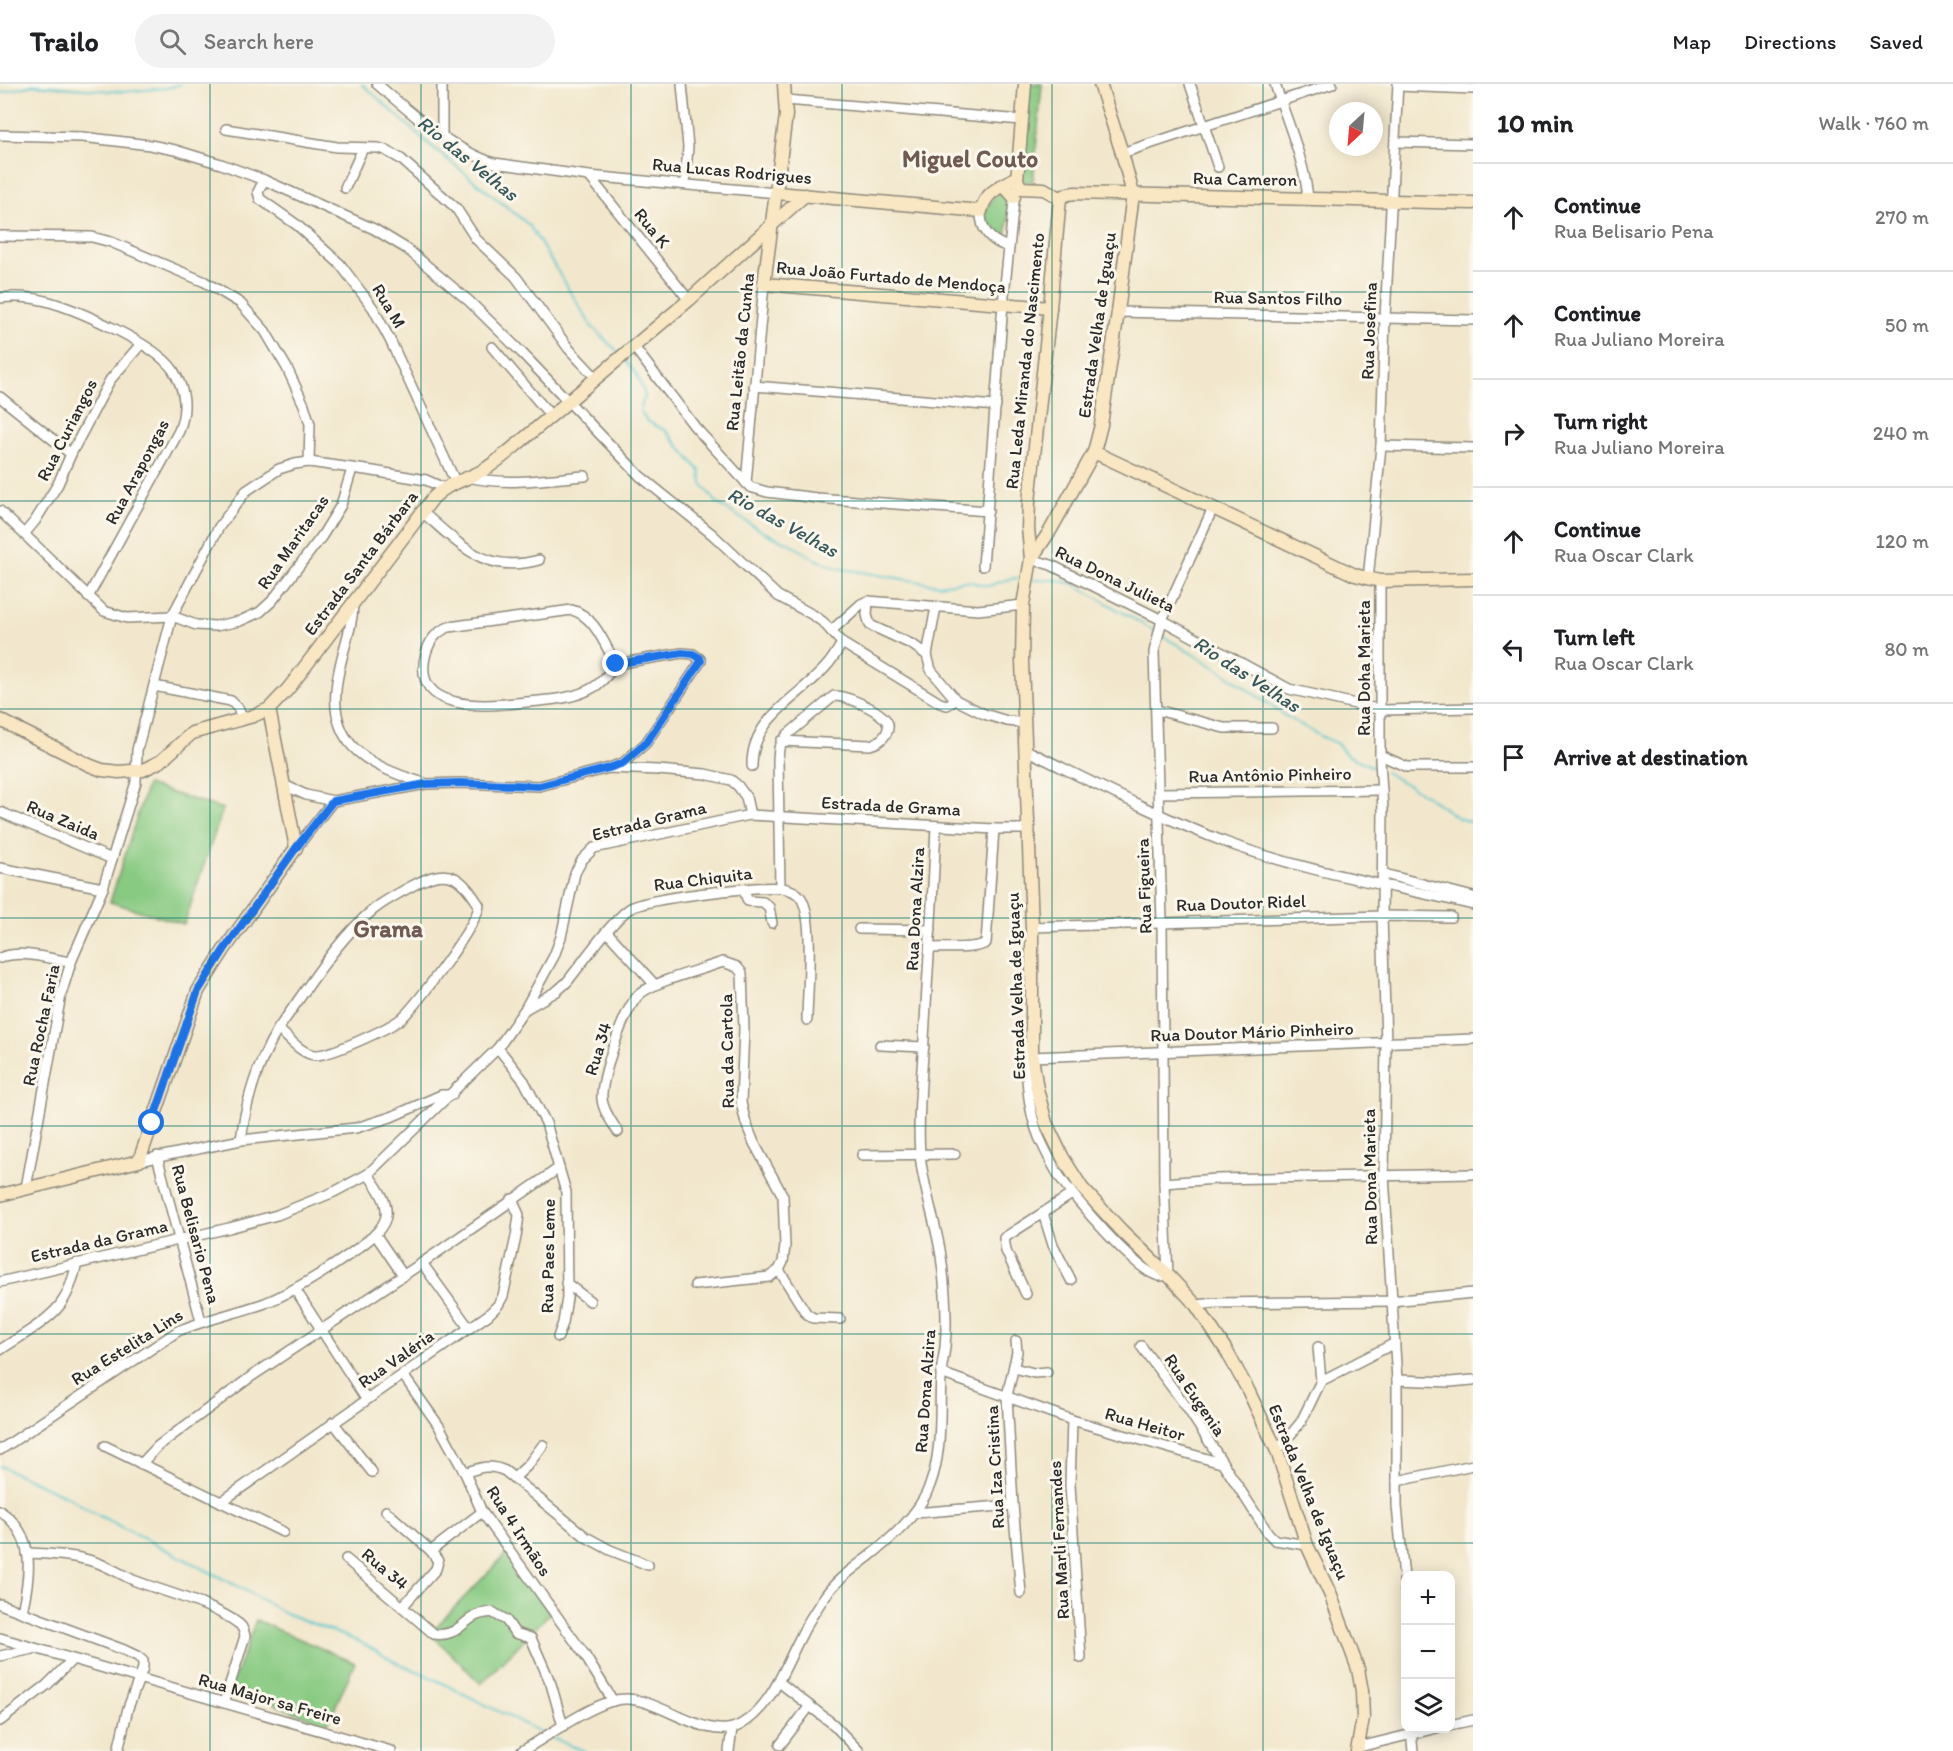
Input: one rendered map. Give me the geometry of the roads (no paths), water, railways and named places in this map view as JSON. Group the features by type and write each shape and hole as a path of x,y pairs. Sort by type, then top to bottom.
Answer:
{"street":[{"name":"Rua Lucas Rodrigues","path":"377,84 422,122 481,159 513,166 589,176 981,211"},
{"path":"442,84 442,135"},
{"path":"682,84 688,147 685,184"},
{"name":"Rua Leitão da Cunha","path":"746,483 764,285 777,193 786,100 784,84"},
{"path":"983,566 1003,304 1017,187 1025,84"},
{"name":"Estrada Velha de Iguaçu","path":"1031,564 1094,452 1101,425 1118,312 1133,194 1100,84"},
{"path":"1190,84 1218,167"},
{"path":"1275,84 1300,158 1308,198"},
{"path":"1122,153 1332,84"},
{"path":"1398,85 1473,89"},
{"name":"Rua Josefina","path":"1374,580 1398,85"},
{"path":"786,100 1022,120"},
{"path":"226,129 315,144 378,148 390,153 456,208 476,239 516,277 569,349 596,378"},
{"path":"0,135 82,137 150,145 200,157 264,180 374,229 407,249 469,301 522,352 640,476 712,534 778,596 813,615 842,643 940,703 947,705 956,700"},
{"path":"1395,142 1473,144"},
{"path":"345,188 363,148"},
{"name":"Rua K","path":"589,176 689,300"},
{"name":"Rua M","path":"264,180 258,192 260,199 297,225 340,264 373,308 391,342 449,484"},
{"path":"1009,247 994,241 986,232 981,211 986,197 1000,186 1017,187"},
{"name":"Rua Cameron","path":"1017,187 1044,189 1060,198 1068,194 1133,194 1473,203"},
{"name":"Estrada Santa Bárbara","path":"0,720 102,770 135,771 161,762 192,733 269,709 288,689 421,511 449,484 494,464 689,300 805,195"},
{"name":"Rua Leda Miranda do Nascimento","path":"1028,528 1060,198"},
{"path":"0,236 92,237 111,242 221,290 240,303 265,331 287,368 304,405 309,424 309,462"},
{"name":"Rua João Furtado de Mendoça","path":"764,285 1050,308"},
{"name":"Rua Arapongas","path":"0,298 18,296 45,300 102,323 150,349 172,368 180,384 185,401 185,415 179,431 88,597"},
{"name":"Rua Santos Filho","path":"1118,312 1473,320"},
{"name":"Rua Curiangos","path":"25,533 58,484 71,453 110,380 141,344"},
{"path":"492,347 551,416"},
{"path":"632,349 695,428 750,487 767,492 988,511"},
{"path":"754,387 996,406"},
{"path":"0,397 71,453"},
{"path":"1382,446 1473,448"},
{"path":"1094,452 1355,575 1374,580 1473,579"},
{"path":"0,511 104,610 114,615 141,619 172,616 219,527 246,491 279,469 309,462 449,484"},
{"name":"Rua Maritacas","path":"172,616 196,625 216,626 240,621 260,612 272,601 322,536 341,505 352,469"},
{"path":"468,477 483,481 526,482 585,476"},
{"name":"Rua Figueira","path":"1168,1275 1164,1183 1162,922 1154,652 1161,621 1213,508"},
{"path":"421,511 469,552 483,559 502,564 520,565 539,560"},
{"path":"1028,528 1038,535 1050,531"},
{"name":"Estrada Velha de Iguaçu","path":"1028,528 1031,564 1023,605 1022,661 1032,927 1029,1052 1046,1123 1063,1158 1082,1188 1196,1305 1226,1350 1248,1390 1277,1451 1307,1545 1331,1596 1358,1669 1363,1718 1358,1749"},
{"name":"Rua Dona Julieta","path":"1031,564 1051,565 1289,689 1382,710 1473,708"},
{"name":"Rua Doha Marieta","path":"1374,580 1382,710 1380,757"},
{"path":"353,601 353,619 335,694 336,712 344,736 357,752 370,762 389,772 426,784"},
{"path":"831,631 861,604 868,601 978,610 1023,605"},
{"path":"868,601 870,625 913,645 927,655"},
{"path":"936,607 927,655 932,670 956,700 984,714 1007,721 1025,723"},
{"path":"284,785 306,795 333,801 426,784 539,786 623,763 646,743 701,661 700,658 693,654 682,653 616,664 594,687 577,694 549,700 477,706 451,701 433,692 425,678 424,662 434,636 449,627 573,610 584,614 593,625 616,664"},
{"name":"Rua Rocha Faria","path":"26,1188 62,995 71,962 104,888 136,782 137,750 172,616"},
{"path":"752,766 752,751 761,730 773,715 828,664 842,643"},
{"path":"154,686 231,701 238,708 242,718"},
{"path":"780,888 778,759 781,741 834,696 845,697 882,715 887,721 887,734 882,740 870,745 781,741"},
{"path":"269,709 296,848"},
{"path":"1157,710 1224,728 1272,728"},
{"path":"1026,750 1158,813 1226,842 1383,885 1473,903"},
{"path":"1380,757 1407,766 1473,767"},
{"name":"Rua Dona Marieta","path":"1380,757 1386,1043 1384,1175 1397,1380 1397,1506 1403,1571"},
{"path":"609,768 658,770 731,780 746,797 750,815"},
{"name":"Rua Antônio Pinheiro","path":"1159,793 1382,787"},
{"path":"139,1161 198,991 296,848 333,801"},
{"name":"Rua Zaida","path":"0,812 112,859"},
{"name":"Estrada de Grama","path":"750,815 1030,829"},
{"name":"Estrada Grama","path":"452,1095 498,1048 525,1009 554,956 561,937 575,873 588,853 606,844 750,815"},
{"name":"Rua Dona Alzira","path":"732,1729 751,1718 779,1682 801,1634 835,1583 883,1545 914,1513 931,1483 939,1450 941,1373 947,1310 941,1256 920,1154 936,826"},
{"path":"930,948 975,946 986,943 994,829"},
{"path":"0,868 104,888"},
{"path":"1384,874 1473,903"},
{"path":"241,1140 252,1082 261,1059 278,1029 357,924 374,909 432,876 450,876 458,879 469,890 479,905 476,919 439,971 402,1017 390,1026 339,1050 313,1055 297,1046 278,1029"},
{"name":"Rua Chiquita","path":"525,1009 557,991 622,916 641,903 743,889 780,888 798,894 806,914 807,1020"},
{"path":"743,889 748,901 763,902 769,907 772,923"},
{"name":"Rua Doutor Ridel","path":"1032,927 1382,916 1451,917"},
{"path":"859,929 931,930"},
{"path":"607,933 655,985"},
{"path":"0,958 8,955 24,955 71,962"},
{"name":"Rua 34","path":"618,1132 607,1113 602,1097 607,1070 630,1006 640,993 655,985 723,962"},
{"name":"Rua da Cartola","path":"723,962 737,968 742,973 744,1029 741,1103 746,1123 754,1143 783,1196 784,1246 783,1262 779,1270"},
{"name":"Rua Doutor Mário Pinheiro","path":"1029,1052 1163,1052 1473,1040"},
{"path":"880,1045 924,1047"},
{"name":"Rua Paes Leme","path":"498,1048 524,1082 546,1123 566,1192 566,1308 558,1337"},
{"path":"1029,1052 1027,1093 1038,1135 1059,1176 1097,1223 1149,1272 1160,1277 1168,1275"},
{"path":"0,1195 157,1156 241,1140 356,1128 391,1117 441,1095 452,1095"},
{"name":"Estrada da Grama","path":"0,1282 229,1228 277,1215 334,1192 368,1174 452,1095"},
{"path":"862,1155 955,1154"},
{"name":"Rua Belisario Pena","path":"157,1156 201,1321"},
{"path":"141,1464 158,1446 252,1376 422,1263 559,1168"},
{"path":"368,1174 386,1206 386,1217 375,1234 403,1275"},
{"path":"1164,1183 1216,1179 1473,1174"},
{"path":"1026,1294 1006,1251 1004,1241 1006,1236 1072,1194"},
{"name":"Rua Valéria","path":"221,1502 488,1315 498,1305 503,1296 519,1215 512,1199"},
{"path":"1043,1213 1053,1245 1071,1280"},
{"name":"Rua Estelita Lins","path":"0,1450 178,1331 201,1321 245,1310 296,1289 375,1234"},
{"path":"0,1350 57,1309 70,1288 77,1263"},
{"path":"422,1263 469,1328"},
{"path":"695,1285 760,1279 769,1277 779,1270 806,1313 813,1318 840,1319"},
{"path":"567,1283 590,1301"},
{"path":"296,1289 366,1399"},
{"path":"1196,1305 1391,1301 1473,1293"},
{"name":"Rua Iza Cristina","path":"1016,1341 1014,1368 1007,1396 1021,1593"},
{"path":"1321,1381 1395,1343"},
{"name":"Rua Eugenia","path":"1141,1346 1188,1409 1221,1463"},
{"path":"1277,1451 1301,1422 1321,1381 1318,1347"},
{"path":"1014,1368 1034,1373 1047,1372"},
{"name":"Rua Heitor","path":"941,1373 1072,1420 1221,1463"},
{"name":"Rua 4 Irmãos","path":"403,1375 439,1426 465,1473 482,1512 584,1654 613,1701"},
{"path":"1397,1380 1450,1382 1473,1380"},
{"name":"Rua Marli Fernandes","path":"1072,1420 1070,1485 1081,1658"},
{"path":"333,1422 372,1472"},
{"path":"514,1478 528,1465 543,1445"},
{"path":"105,1446 283,1532"},
{"path":"1221,1463 1271,1537 1275,1540 1307,1545"},
{"path":"1397,1480 1473,1465"},
{"path":"465,1473 487,1466 495,1466 514,1478 586,1537 610,1550 648,1565"},
{"path":"914,1513 1013,1505"},
{"path":"0,1511 14,1523 24,1540 27,1553 29,1579 22,1612"},
{"path":"386,1511 431,1551 482,1512"},
{"name":"Rua 34","path":"403,1606 436,1569 438,1561 431,1551"},
{"path":"27,1553 70,1556 96,1562 133,1580 215,1611 239,1624 245,1636 224,1703"},
{"name":"Rua 34","path":"346,1558 434,1634 444,1635 464,1626 477,1615 492,1612 506,1620 515,1633 531,1638 551,1684 563,1726"},
{"path":"0,1604 137,1656 143,1661 140,1678 128,1708 118,1751"},
{"name":"Rua Major sa Freire","path":"0,1638 390,1751"},
{"path":"0,1656 35,1649"},
{"path":"0,1721 47,1685 72,1660"},
{"path":"779,1682 833,1724 859,1751"},
{"path":"522,1751 563,1726 613,1701 625,1699 644,1702 711,1727 732,1729 729,1751"},
{"path":"780,1745 809,1707"},
{"path":"1455,1724 1473,1720"},
{"path":"1358,1749 1408,1733"},
{"path":"1411,1733 1413,1751"}],"waterway":[{"name":"Rio das Velhas","path":"0,93 33,85 123,92 167,88 181,84"},
{"name":"Rio das Velhas","path":"362,84 430,145 529,225 592,327 619,353"},
{"name":"Rio das Velhas","path":"625,360 637,375 645,395 640,411 647,421 666,431 700,471 702,484 717,503 763,532 837,568 939,585 967,581 988,586 1013,578 1023,579"},
{"name":"Rio das Velhas","path":"1031,580 1056,580 1074,584 1156,632"},
{"name":"Rio das Velhas","path":"1161,635 1226,674 1284,715 1336,743 1347,755 1377,769"},
{"name":"Rio das Velhas","path":"1385,772 1427,796 1458,818 1473,823"},
{"path":"0,1466 68,1497 285,1613 360,1642 397,1663 420,1672 544,1734"},
{"path":"549,1737 585,1751"}],"district":[{"name":"Miguel Couto","path":"970,159"},
{"name":"Grama","path":"388,929"}]}
